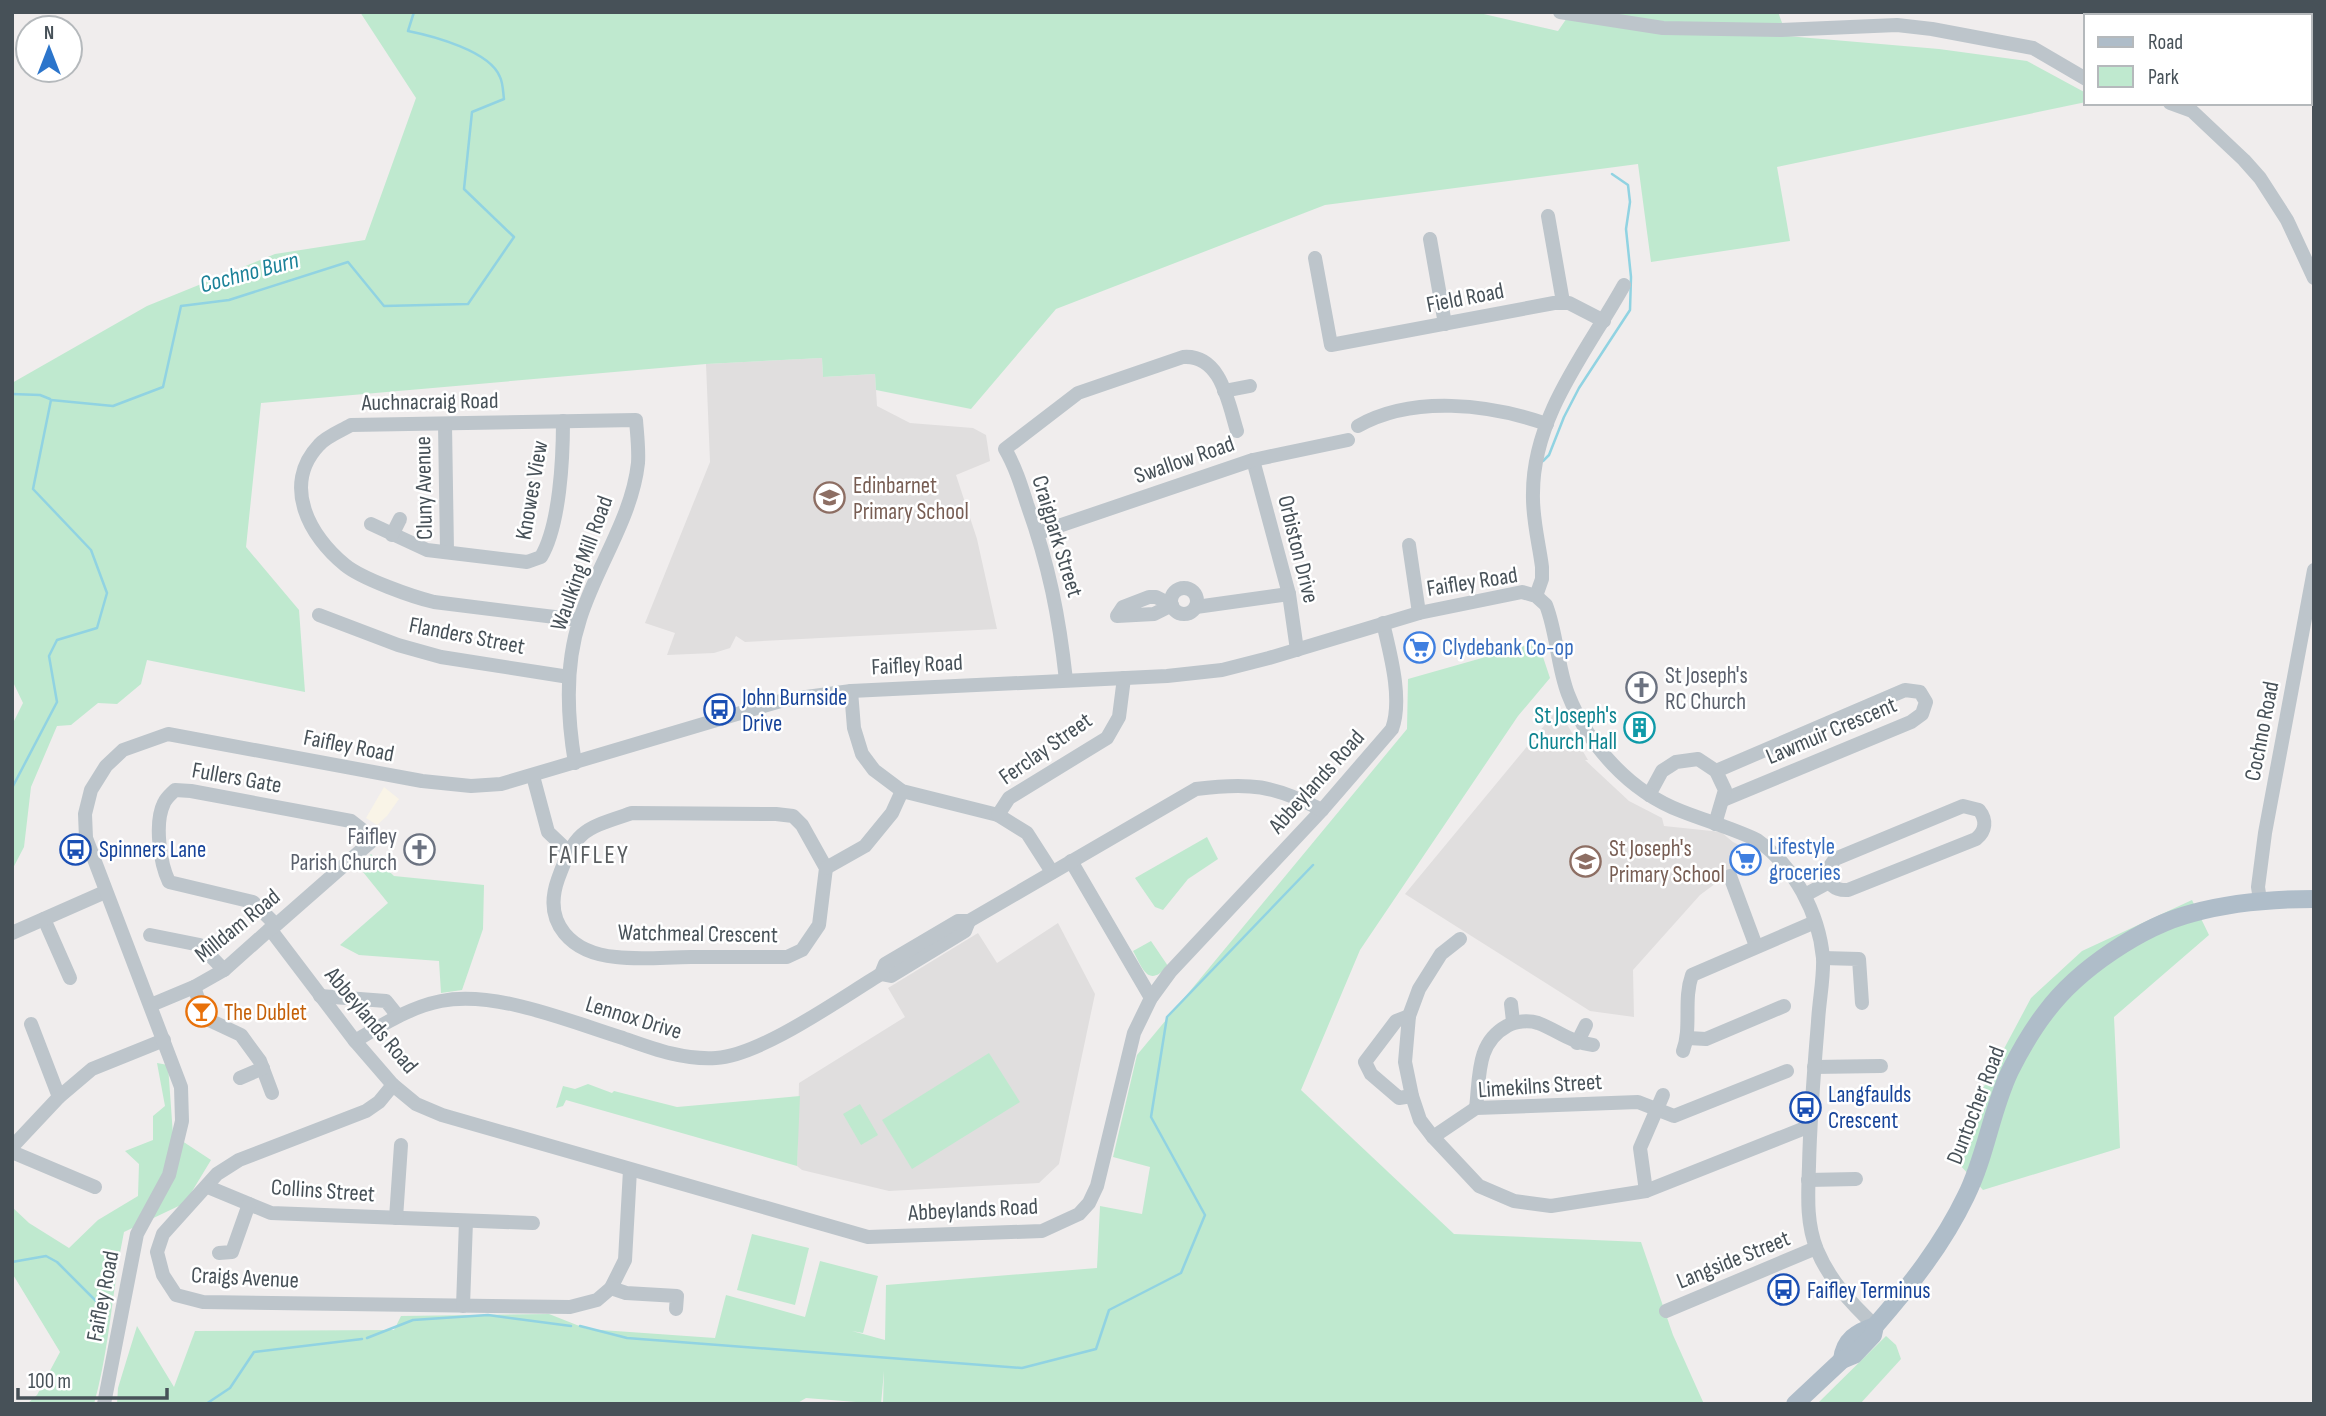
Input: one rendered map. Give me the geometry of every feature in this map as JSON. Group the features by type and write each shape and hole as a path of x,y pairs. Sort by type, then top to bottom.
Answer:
{"main road":[{"name":"Duntocher Road","path":"1842,1360 1854,1355 1873,1335 1875,1326 1915,1278 1952,1223 1979,1164 2010,1073 2029,1037 2046,1011 2060,996 2107,956 2163,923 2191,913 2260,900 2314,898"},
{"path":"1795,1404 1842,1360 1844,1348 1856,1335 1875,1326"}],"street":[{"path":"1560,12 1663,28 1781,30 1897,25 1932,29 2033,48 2084,78"},
{"path":"2176,105 2192,111 2260,178 2287,220 2314,278"},
{"path":"1548,216 1563,302 1579,307 1604,321"},
{"path":"1430,239 1445,324"},
{"name":"Field Road","path":"1315,258 1331,345 1563,302"},
{"path":"1536,596 1542,579 1542,567 1532,492 1547,424 1569,375 1624,285"},
{"name":"Craigpark Street","path":"1066,680 1054,593 1038,533 1016,471 1004,449 1078,394 1175,358 1192,356 1208,362 1224,391"},
{"path":"1237,431 1224,391 1250,386"},
{"path":"1358,426 1390,411 1452,407 1509,413 1547,424"},
{"name":"Auchnacraig Road","path":"579,620 434,603 412,597 347,567 316,537 302,504 301,488 307,460 320,443 351,425 636,420"},
{"name":"Waulking Mill Road","path":"575,763 570,733 569,677 579,620 629,500 638,463 636,420"},
{"name":"Knowes View","path":"371,524 427,550 527,562 541,557 548,545 563,464 563,421"},
{"name":"Cluny Avenue","path":"445,424 447,551"},
{"name":"Swallow Road","path":"1038,533 1253,460 1348,440"},
{"name":"Orbiston Drive","path":"1253,460 1289,593 1297,650"},
{"path":"392,536 400,519"},
{"path":"1409,545 1419,613"},
{"name":"Cochno Road","path":"2260,900 2258,887 2265,833 2314,570"},
{"path":"1196,607 1196,594 1185,588 1174,593 1172,605 1178,612 1185,613 1196,607 1289,593"},
{"name":"Faifley Road","path":"104,1404 137,1234 169,1175 182,1121 181,1087 86,838 85,814 92,790 106,766 123,750 168,734 435,783 471,786 501,784 784,700 851,691 1124,678 1222,670 1419,613 1522,592 1536,596 1546,605 1551,617 1562,676 1578,717 1605,757 1649,795 1680,811 1743,834 1768,848 1805,895 1815,922 1823,958 1810,1126 1807,1201 1810,1227 1827,1272 1843,1294 1875,1326"},
{"name":"Flanders Street","path":"319,615 398,645 441,657 569,677"},
{"name":"Abbeylands Road","path":"273,927 320,996 393,1085 416,1104 442,1115 868,1237 1042,1231 1079,1214 1097,1186 1134,1033 1151,998 1170,972 1322,810 1384,739 1396,719 1397,700 1383,623"},
{"name":"Ferclay Street","path":"998,815 1009,798 1107,738 1119,717 1124,678"},
{"name":"Lawmuir Crescent","path":"1716,771 1905,690 1920,692 1926,702 1922,715 1910,722 1723,800"},
{"path":"851,691 854,728 862,754 874,770 902,791 998,815 1027,833 1052,872"},
{"path":"1649,795 1662,771 1676,762 1698,760 1716,771 1725,790 1715,824"},
{"path":"533,776 548,832 568,851"},
{"name":"Lennox Drive","path":"355,1041 398,1016 441,1001 478,998 550,1015 678,1056 718,1058 750,1049 776,1037 881,974 891,976 965,931 969,921 1196,789 1234,784 1263,786 1288,792 1322,810"},
{"name":"Fullers Gate","path":"273,927 253,902 169,881 164,872 158,831 163,804 175,790 351,821 374,839"},
{"path":"826,868 865,846 892,813 902,791"},
{"path":"1963,806 1974,807 1982,814 1985,825 1976,839 1848,890 1837,889 1829,882 1827,871 1835,859 1963,806"},
{"name":"Watchmeal Crescent","path":"632,813 793,816 802,825 826,868 819,925 802,950 787,957 615,957 580,947 556,924 552,907 553,891 568,851 579,836 589,827 632,813"},
{"name":"Milldam Road","path":"151,1005 194,987 224,970 374,839"},
{"path":"1071,861 1151,998"},
{"path":"1730,876 1756,946"},
{"path":"1805,895 1829,882"},
{"path":"12,933 105,892"},
{"path":"44,919 70,978"},
{"path":"1784,1006 1706,1039 1685,1045 1688,987 1692,975 1815,922"},
{"path":"150,935 200,945 224,970"},
{"path":"1460,939 1441,954 1419,989 1409,1016 1405,1062 1420,1120 1479,1186 1514,1201 1551,1206 1646,1191 1810,1126"},
{"path":"1823,958 1859,959 1862,1003"},
{"path":"194,987 209,1020 241,1035 263,1068 272,1093"},
{"path":"320,996 386,1001 398,1016"},
{"path":"1511,1004 1514,1021"},
{"path":"1409,1016 1396,1021 1365,1062 1371,1074 1399,1098 1412,1096"},
{"path":"1476,1108 1483,1049 1494,1032 1514,1021 1536,1022 1577,1043 1593,1045"},
{"path":"31,1024 59,1097"},
{"path":"1577,1043 1587,1025"},
{"path":"95,1187 12,1150 59,1097 92,1069 164,1040"},
{"path":"1815,1067 1881,1066"},
{"path":"240,1078 263,1068"},
{"name":"Limekilns Street","path":"1433,1137 1476,1108 1660,1102 1674,1116 1787,1072"},
{"name":"Craigs Avenue","path":"393,1085 379,1102 366,1111 239,1160 217,1174 163,1234 157,1252 163,1275 176,1295 203,1302 570,1307 597,1300 611,1288"},
{"path":"1646,1191 1640,1148 1660,1102"},
{"name":"Collins Street","path":"396,1218 401,1145"},
{"path":"629,1170 625,1260 611,1288 626,1293 677,1296 676,1309"},
{"path":"1808,1180 1856,1179"},
{"name":"Collins Street","path":"208,1187 271,1213 533,1223"},
{"path":"219,1253 232,1252 249,1204"},
{"path":"463,1306 466,1221"},
{"name":"Langside Street","path":"1666,1311 1816,1248"},
{"path":"1856,1335 1857,1309"}],"shaded area":[{"name":"Edinbarnet Primary School","path":"822,358 823,377 875,374 877,406 910,423 973,428 986,435 990,461 956,475 977,539 997,629 745,642 736,636 730,648 714,653 667,655 675,633 645,623 710,462 706,364"},
{"name":"St Joseph's Primary School","path":"1558,709 1588,760 1585,760 1629,801 1662,818 1664,826 1721,832 1749,850 1731,872 1700,895 1633,970 1634,1017 1590,1011 1405,894"},
{"path":"384,787 399,799 377,825 366,818"},
{"path":"1058,923 1095,994 1059,1164 1039,1183 889,1191 802,1170 797,1166 799,1083 905,1017 888,988 978,933 997,963"}],"green space":[{"path":"360,12 1475,12 1558,31 1571,12 1778,12 1787,36 1939,49 2027,61 2084,92 2084,102 1777,167 1790,241 1651,262 1638,164 1325,205 1056,309 971,409 876,390 875,374 823,377 822,358 706,364 261,403 246,547 299,610 305,692 147,660 141,684 117,704 98,703 71,725 57,726 31,787 24,847 12,870 12,725 23,703 12,680 12,383 147,306 275,254 365,240 416,98"},
{"path":"1538,642 1550,678 1518,716 1360,950 1301,1090 1454,1234 1641,1242 1673,1335 1704,1404 883,1404 884,1371 881,1404 806,1398 796,1404 117,1404 118,1388 137,1326 174,1387 195,1331 394,1330 401,1316 549,1314 587,1329 715,1338 726,1295 805,1317 820,1261 878,1276 863,1333 852,1331 885,1340 886,1285 1097,1268 1100,1206 1142,1214 1150,1167 1113,1157 1137,1055 1407,729 1408,679"},
{"path":"1207,837 1218,859 1188,879 1163,910 1155,907 1135,878"},
{"path":"371,854 394,876 484,885 483,929 462,990 441,993 439,961 359,955 340,945 388,903 359,867"},
{"path":"2192,900 2209,935 2114,1017 2120,1148 1983,1190 1959,1164 1981,1092 2031,998 2082,951"},
{"path":"1151,941 1168,966 1151,976 1133,951"},
{"path":"989,1053 1020,1102 912,1169 882,1120"},
{"path":"157,1063 168,1065 173,1135 211,1160 185,1203 124,1232 104,1361 94,1404 27,1404 37,1395 60,1352 12,1273 12,1207 29,1223 69,1248 98,1220 138,1196 139,1164 125,1151 153,1140 153,1116 165,1106"},
{"path":"588,1084 612,1093 614,1091 677,1107 800,1096 797,1166 566,1100 563,1106 556,1108 563,1086 575,1089"},
{"path":"860,1104 878,1135 861,1145 843,1114"},
{"path":"752,1234 809,1248 795,1305 737,1290"},
{"path":"1886,1336 1896,1345 1901,1359 1860,1404 1817,1404"}],"waterway":[{"name":"Cochno Burn","path":"12,788 57,702 49,656 57,640 97,628 107,593 91,550 33,489 51,400 113,406 163,387 181,306 229,300 348,262 384,306 468,304 514,237 464,189 472,112 504,99 500,77 494,68 473,52 408,31 414,12"},
{"path":"1543,461 1549,455 1579,388 1630,310 1631,277 1626,229 1630,202 1628,185 1612,174"},
{"path":"12,394 40,395 50,399"},
{"path":"580,1326 627,1338 1022,1368 1096,1349 1109,1310 1181,1273 1205,1215 1151,1117 1167,1017 1313,865"},
{"name":"Cochno Burn","path":"12,1262 46,1256 57,1262 98,1303"},
{"path":"367,1338 413,1320 488,1315 571,1326"},
{"path":"206,1404 230,1388 254,1352 362,1339"}],"place":[{"name":"Edinbarnet Primary School","path":"830,498"},
{"name":"Clydebank Co-op","path":"1419,647"},
{"name":"St Joseph's RC Church","path":"1642,688"},
{"name":"John Burnside Drive","path":"719,710"},
{"name":"St Joseph's Church Hall","path":"1640,728"},
{"name":"Spinners Lane","path":"76,849"},
{"name":"Faifley Parish Church","path":"420,849"},
{"name":"Lifestyle groceries","path":"1746,859"},
{"name":"St Joseph's Primary School","path":"1586,861"},
{"name":"The Dublet","path":"201,1012"},
{"name":"Langfaulds Crescent","path":"1805,1107"},
{"name":"Faifley Terminus","path":"1784,1290"}],"district":[{"name":"FAIFLEY","path":"589,854"}]}
